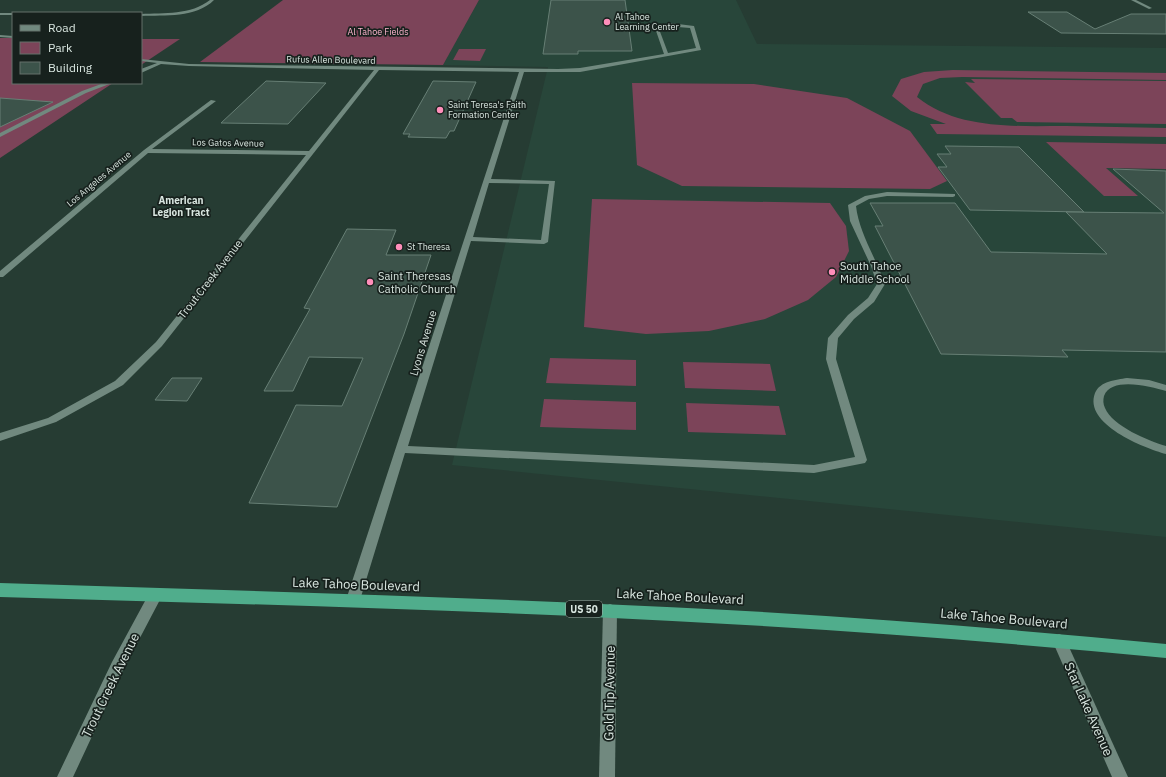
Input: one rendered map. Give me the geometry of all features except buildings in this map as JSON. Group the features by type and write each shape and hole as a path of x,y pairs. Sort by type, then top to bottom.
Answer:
{"highway":[{"name":"Lake Tahoe Boulevard","path":"0,590 353,600 610,610 886,626 1059,640 1166,651"}],"street":[{"path":"142,15 188,10 205,6 212,0"},
{"path":"1133,0 1150,8"},
{"path":"0,14 12,14"},
{"name":"Rufus Allen Boulevard","path":"142,60 197,65 558,71 580,70 699,49 692,27 663,24 657,28 666,54"},
{"path":"0,36 12,37"},
{"path":"142,71 161,63"},
{"name":"Trout Creek Avenue","path":"0,437 52,420 119,383 159,344 378,68"},
{"name":"Lyons Avenue","path":"353,600 522,70"},
{"path":"0,136 84,92 106,84"},
{"name":"Los Angeles Avenue","path":"0,275 146,151 213,101"},
{"name":"Los Gatos Avenue","path":"146,151 310,153"},
{"path":"468,239 544,242 553,182 487,181"},
{"path":"402,449 814,469 861,460 831,359 833,338 851,317 871,300 881,284 868,248 854,221 852,205 867,197 887,194 953,195"},
{"path":"1166,388 1144,382 1126,381 1111,384 1102,390 1098,399 1099,406 1114,425 1132,437 1166,450"},
{"name":"Trout Creek Avenue","path":"65,777 117,667 156,594"},
{"name":"Gold Tip Avenue","path":"607,777 610,610"},
{"name":"Star Lake Avenue","path":"1059,640 1095,724 1120,777"}],"shaded area":[{"name":"South Tahoe Middle School","path":"479,0 736,0 757,44 1166,48 1166,537 452,465 548,67 443,65"}],"green space":[{"name":"Al Tahoe Fields","path":"283,0 479,0 443,65 200,62"},
{"path":"0,38 12,38 12,84 111,84 0,158"},
{"path":"142,39 180,39 142,64"},
{"path":"459,49 486,49 480,61 453,60"},
{"path":"953,70 1166,73 1166,80 940,78 923,84 917,97 933,108 969,121 1008,126 1166,128 1166,137 937,134 930,124 946,124 911,111 892,96 901,79 924,72"},
{"path":"971,79 1166,81 1166,124 1017,122 1012,118 1001,118 965,82 975,83"},
{"path":"632,83 754,84 847,98 910,131 947,181 930,189 682,186 637,165"},
{"path":"1046,142 1166,144 1166,169 1106,168 1138,196 1104,196"},
{"path":"592,199 830,203 846,226 849,251 836,277 808,300 765,319 709,331 646,334 584,327"},
{"path":"550,358 636,360 636,386 546,383"},
{"path":"683,362 770,364 776,391 685,388"},
{"path":"544,399 636,402 636,430 540,427"},
{"path":"686,403 779,406 786,435 688,432"}],"place":[{"name":"Al Tahoe Learning Center","path":"607,22"},
{"name":"Saint Teresa's Faith Formation Center","path":"440,110"},
{"name":"St Theresa","path":"399,247"},
{"name":"South Tahoe Middle School","path":"832,272"},
{"name":"Saint Theresas Catholic Church","path":"370,282"}],"district":[{"name":"American Legion Tract","path":"181,206"}]}
